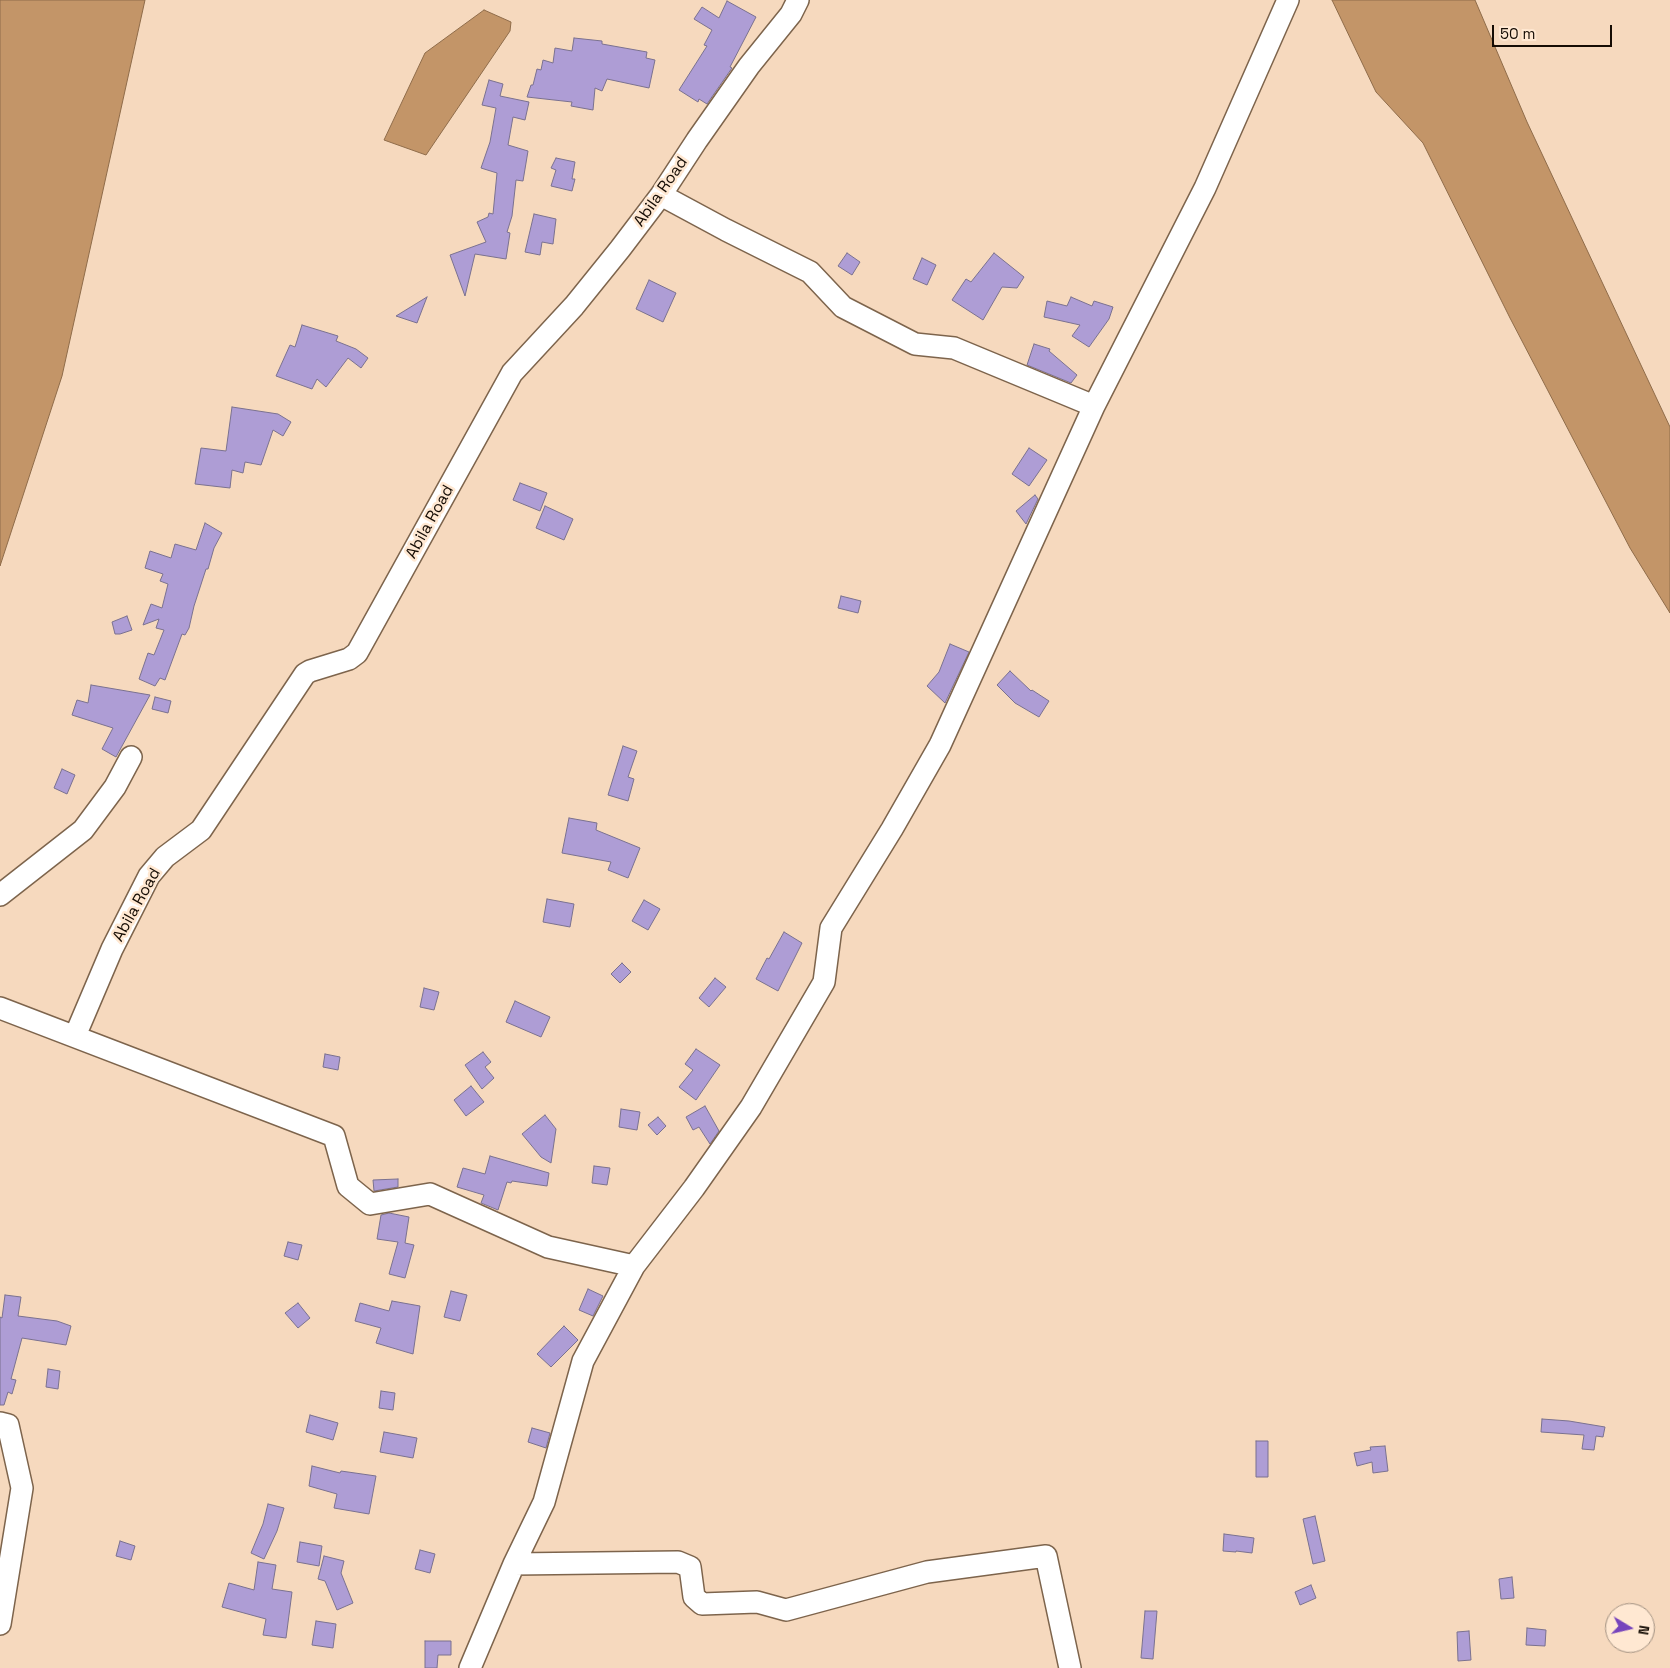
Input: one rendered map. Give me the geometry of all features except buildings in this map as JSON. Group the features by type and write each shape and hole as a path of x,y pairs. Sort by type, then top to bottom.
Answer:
{"street":[{"name":"Abila Road","path":"75,1036 112,950 149,876 165,857 201,830 305,674 349,659 357,653 512,373 574,306 620,249 661,195 749,66 791,14 798,0"},
{"path":"470,1668 514,1564 544,1502 582,1362 634,1266 694,1188 751,1107 824,982 831,928 892,829 940,745 1094,406 1205,188 1288,0"},
{"path":"661,195 810,272 844,307 916,344 954,348 1094,406"},
{"path":"0,895 83,830 115,787 131,758"},
{"path":"0,1008 334,1136 348,1186 370,1204 430,1194 548,1247 634,1266"},
{"path":"0,1423 8,1425 22,1488 0,1624"},
{"path":"514,1564 678,1562 690,1567 694,1596 702,1604 757,1602 786,1610 928,1572 1046,1556 1070,1668"}],"shaded area":[{"path":"0,0 145,0 62,376 0,566"},
{"path":"1332,0 1475,0 1527,122 1670,427 1670,613 1630,548 1510,318 1423,143 1376,92"},
{"path":"484,10 511,22 510,31 426,155 384,140 425,53"}]}
